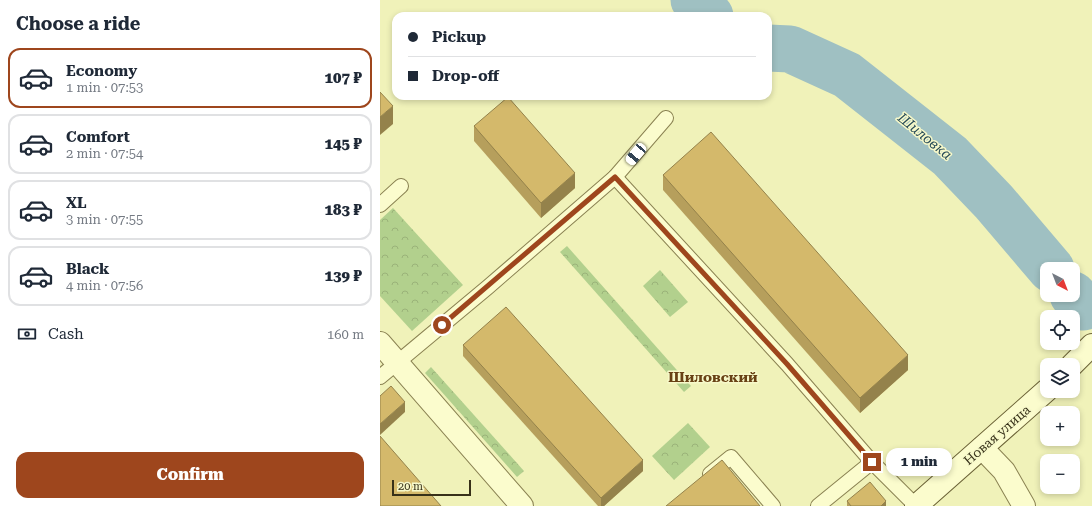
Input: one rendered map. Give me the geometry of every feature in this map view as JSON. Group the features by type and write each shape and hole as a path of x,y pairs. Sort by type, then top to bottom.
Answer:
{"street":[{"path":"380,343 522,506"},
{"path":"1079,358 1092,345"},
{"name":"Новая улица","path":"916,506 1040,397"},
{"path":"982,448 1004,471 1024,506"}],"lane":[{"path":"380,377 488,287 615,177 666,118"},
{"path":"615,177 787,364 872,462 916,506"},
{"path":"380,205 401,186"},
{"path":"701,481 731,457 773,506"},
{"path":"818,506 872,462"}],"green space":[{"path":"393,208 463,285 412,331 380,296 380,220"},
{"path":"567,246 691,386 684,392 560,252"},
{"path":"660,270 688,302 670,317 643,286"},
{"path":"431,367 524,471 517,477 425,373"},
{"path":"688,423 710,447 674,480 652,456"}],"building":[{"path":"380,92 393,106 380,117"},
{"path":"504,100 511,100 575,173 541,203 474,126"},
{"path":"711,132 908,355 860,398 663,175"},
{"path":"506,307 643,460 601,498 463,345"},
{"path":"391,386 405,402 380,424 380,396"},
{"path":"380,436 441,506 380,506"},
{"path":"722,460 760,506 666,506"},
{"path":"870,482 886,501 881,506 851,506 847,501"}],"waterway":[{"name":"Шиловка","path":"694,0 706,12"},
{"name":"Шиловка","path":"772,48 790,49 847,75 950,156 994,202 1045,262"},
{"name":"Шиловка","path":"1079,302 1083,307"}],"district":[{"name":"Шиловский","path":"713,377"}],"route":[{"path":"442,325 540,243 615,177 787,364 872,462"}]}
